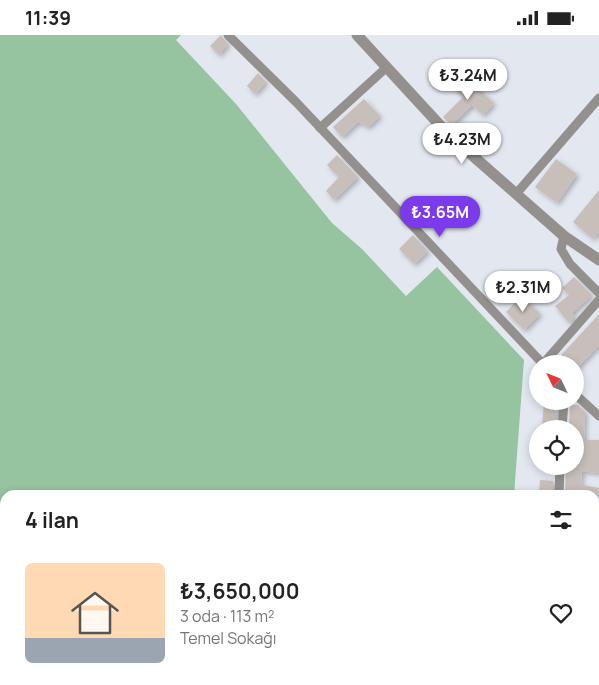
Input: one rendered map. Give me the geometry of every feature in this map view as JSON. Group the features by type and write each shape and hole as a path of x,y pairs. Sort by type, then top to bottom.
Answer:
{"street":[{"path":"228,35 320,128 534,355"},
{"path":"357,35 448,134 564,236 599,260"},
{"path":"320,128 387,67"},
{"path":"516,194 599,98"},
{"path":"564,236 561,249 570,264 599,293"},
{"path":"551,355 599,300"},
{"path":"584,402 599,416"},
{"path":"559,490 560,475"}],"green space":[{"path":"0,35 181,35 176,40 236,104 332,223 362,249 406,296 437,267 524,360 514,490 0,490"}],"building":[{"path":"221,35 228,44 219,55 210,46"},
{"path":"258,73 266,82 255,94 247,86"},
{"path":"464,76 494,103 483,115 472,105 452,125 443,117 463,97 453,88"},
{"path":"364,99 380,116 368,127 358,122 342,137 333,127"},
{"path":"337,155 358,177 334,200 326,191 339,177 327,165"},
{"path":"556,159 577,174 557,203 535,187"},
{"path":"599,190 599,231 593,239 573,222"},
{"path":"413,235 428,251 414,264 399,249"},
{"path":"574,277 592,295 572,313 575,317 569,323 555,306 569,295 562,288"},
{"path":"522,296 540,314 524,330 506,312"},
{"path":"599,314 599,345 584,361 584,355 561,355"},
{"path":"543,410 556,410 556,420 543,420"},
{"path":"570,410 583,410 585,412 584,440 584,420 569,420"},
{"path":"584,440 599,440 599,473 584,471"},
{"path":"566,475 582,475 581,485 599,488 599,490 565,490"},
{"path":"540,480 553,481 553,490 539,490"}]}
